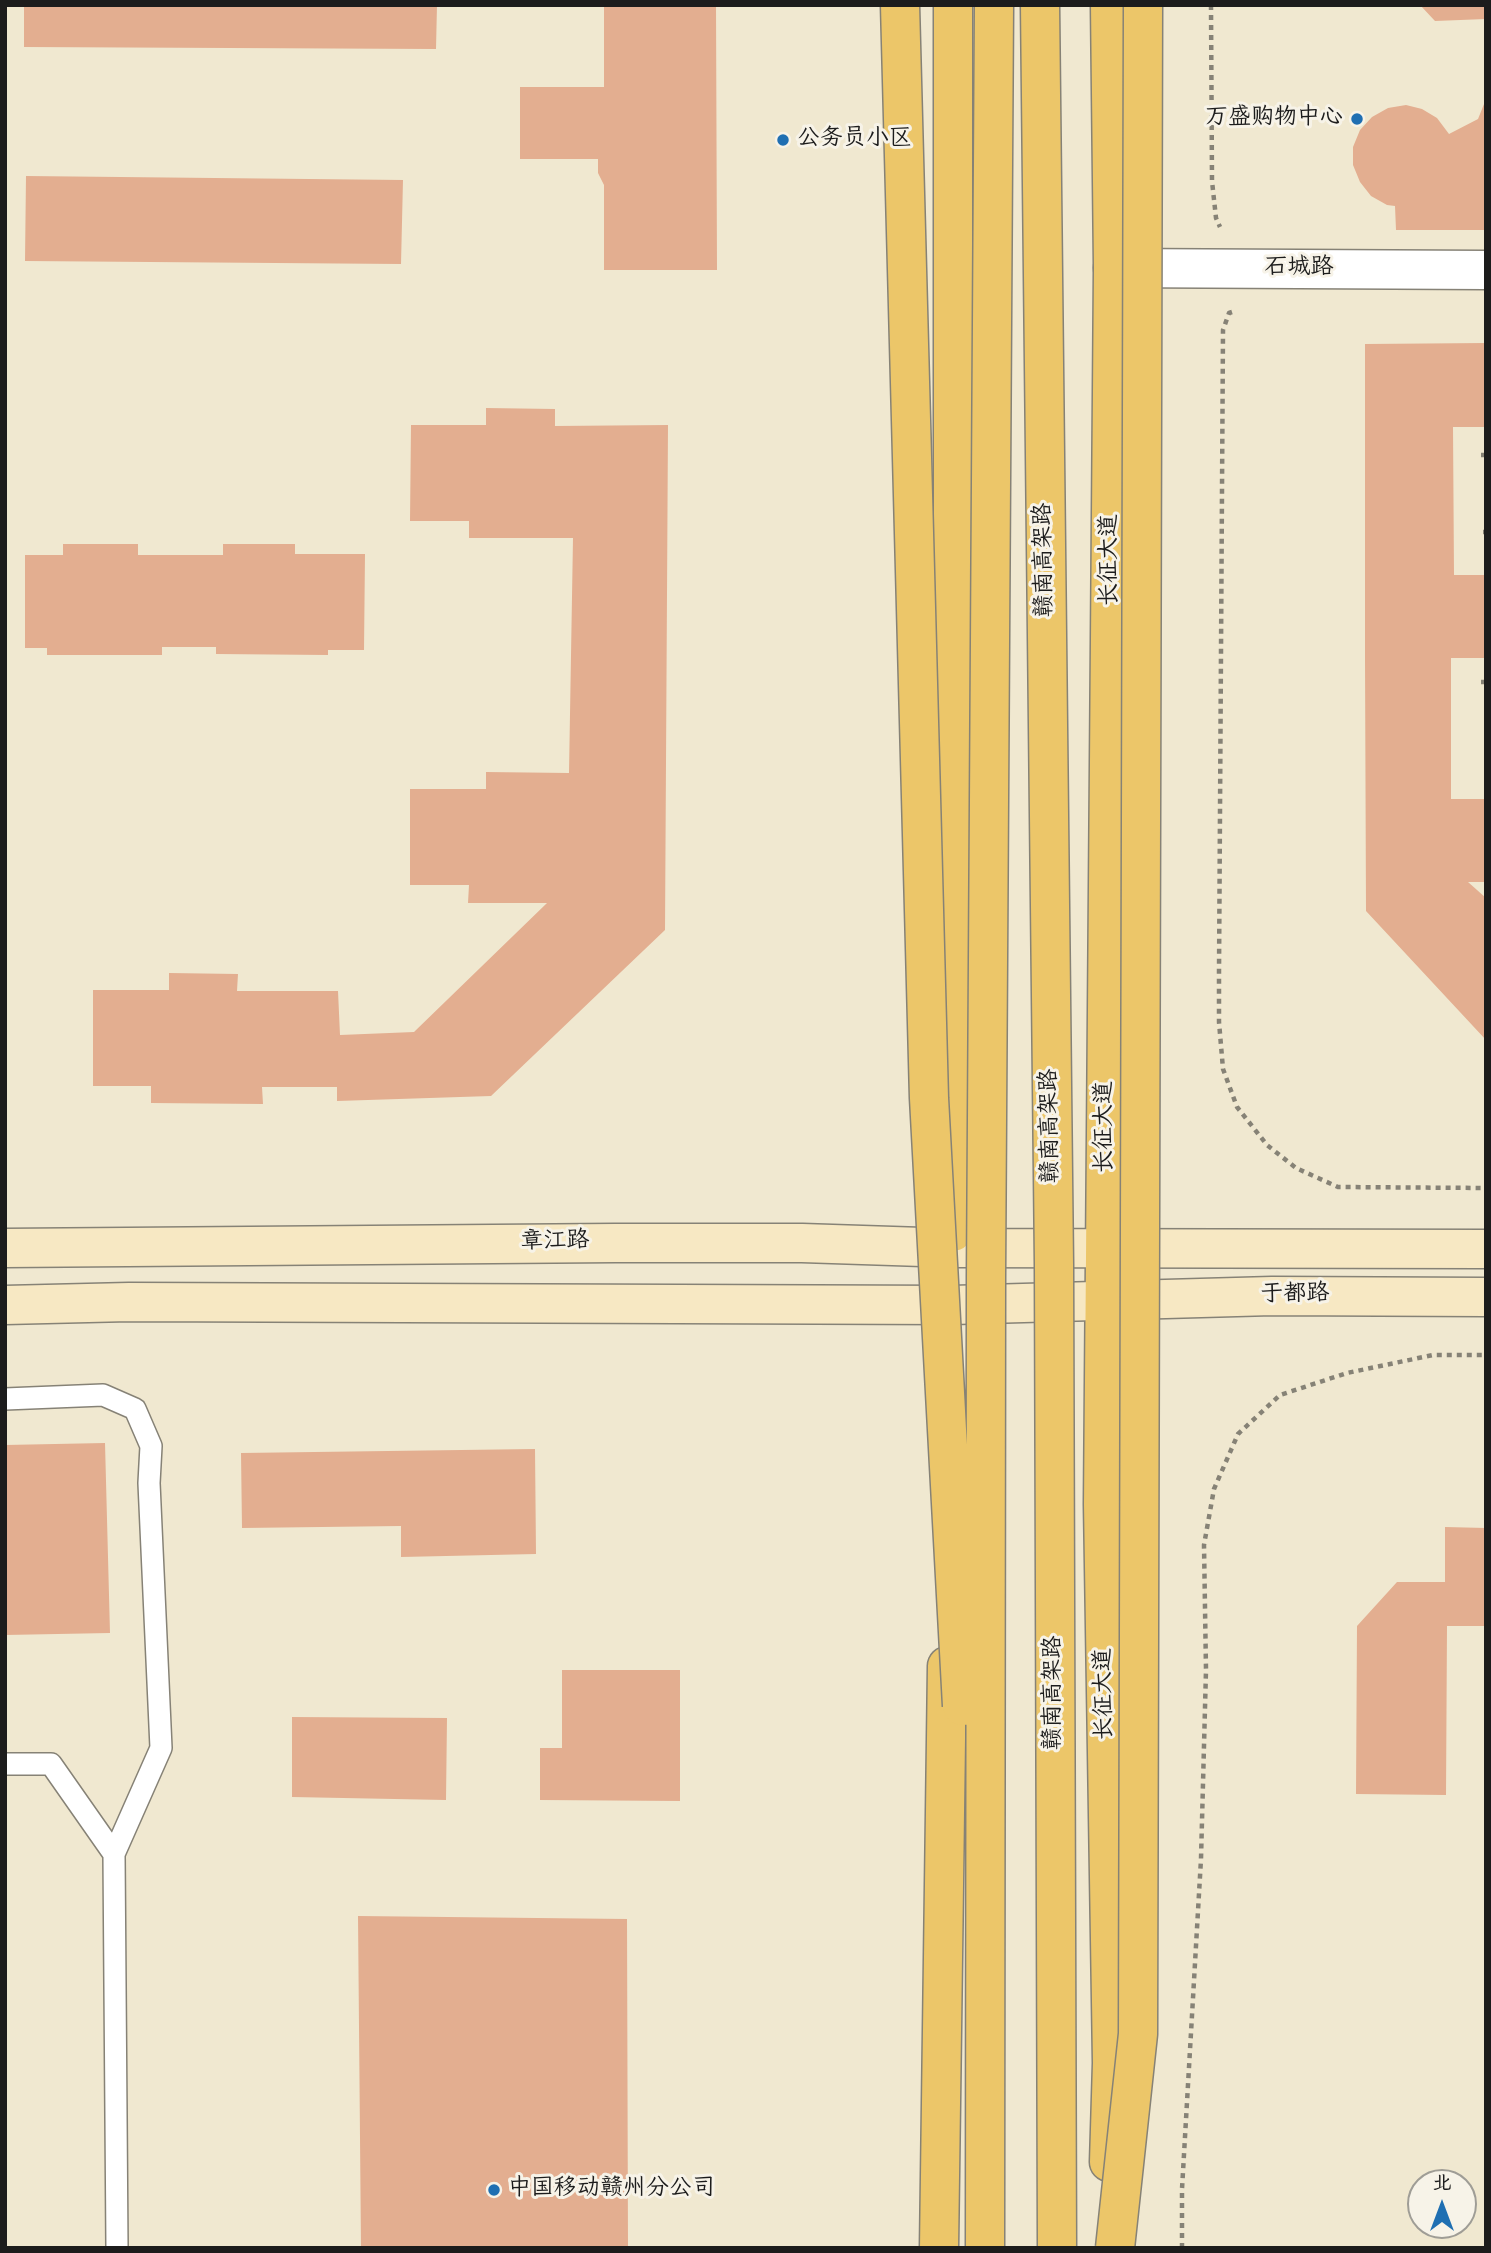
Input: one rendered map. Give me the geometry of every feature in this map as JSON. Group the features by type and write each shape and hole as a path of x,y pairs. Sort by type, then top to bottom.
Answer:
{"main road":[{"path":"900,5 929,1098 986,2147"},
{"path":"939,2248 953,1248 953,5"},
{"path":"985,2248 986,1263 994,5"},
{"name":"赣南高架路","path":"1040,5 1054,1265 1057,2248"},
{"name":"长征大道","path":"1106,2248 1112,2063 1102,1504 1113,268 1110,5"},
{"path":"1115,2248 1138,2034 1143,5"},
{"name":"章江路","path":"5,1248 802,1243 953,1248 1105,1248"},
{"name":"于都路","path":"1105,1248 1486,1250"},
{"name":"于都路","path":"1105,1302 1272,1296 1486,1297"},
{"path":"5,1305 129,1302 1105,1302"}],"street":[{"name":"石城路","path":"1113,268 1486,270"}],"lane":[{"path":"5,1399 103,1395 135,1409 151,1446 149,1483 161,1748 114,1854 117,2248"},
{"path":"5,1764 51,1764 114,1854"}],"path":[{"path":"1211,5 1213,181 1216,218 1223,233"},
{"path":"1237,309 1229,313 1223,330 1219,973 1223,1069 1237,1107 1267,1145 1296,1168 1338,1187 1486,1188"},
{"path":"1182,2248 1182,2189 1201,1859 1206,1670 1204,1545 1214,1489 1238,1434 1280,1395 1347,1373 1433,1355 1486,1355"}],"building":[{"path":"24,5 437,5 436,49 24,47"},
{"path":"604,5 716,5 717,270 604,270 604,185 598,173 598,159 520,159 520,87 604,87"},
{"path":"1420,5 1486,5 1486,19 1435,21"},
{"path":"1486,99 1486,230 1396,230 1395,206 1387,205 1371,196 1360,182 1353,165 1353,147 1360,130 1372,117 1388,108 1406,105 1422,109 1437,118 1449,134 1478,119"},
{"path":"26,176 403,180 401,264 25,261"},
{"path":"1486,343 1486,427 1453,427 1454,575 1486,575 1486,658 1451,658 1451,799 1486,799 1486,882 1468,882 1486,898 1486,1040 1366,911 1365,344"},
{"path":"486,408 555,409 555,426 668,425 665,930 491,1096 337,1101 337,1087 262,1087 263,1104 151,1103 151,1086 93,1086 93,990 169,990 169,973 238,974 237,991 338,991 340,1035 414,1032 547,903 468,903 469,885 410,885 410,789 486,789 486,772 569,773 573,538 469,538 469,521 410,521 411,425 486,425"},
{"path":"63,544 138,544 138,555 223,555 223,544 295,544 295,554 365,554 364,650 328,650 328,655 216,654 216,647 162,647 162,655 47,655 47,648 25,648 25,555 63,555"},
{"path":"105,1443 110,1633 5,1635 5,1445"},
{"path":"535,1449 536,1554 401,1557 401,1526 242,1528 241,1453"},
{"path":"1445,1527 1486,1528 1486,1626 1447,1626 1446,1795 1356,1794 1357,1626 1397,1582 1445,1582"},
{"path":"562,1670 680,1670 680,1801 540,1800 540,1748 562,1748"},
{"path":"292,1717 447,1718 446,1800 292,1797"},
{"path":"358,1916 627,1919 628,2248 361,2248"}],"place":[{"name":"万盛购物中心","path":"1357,119"},
{"name":"公务员小区","path":"783,140"},
{"name":"中国移动赣州分公司","path":"494,2190"}]}
